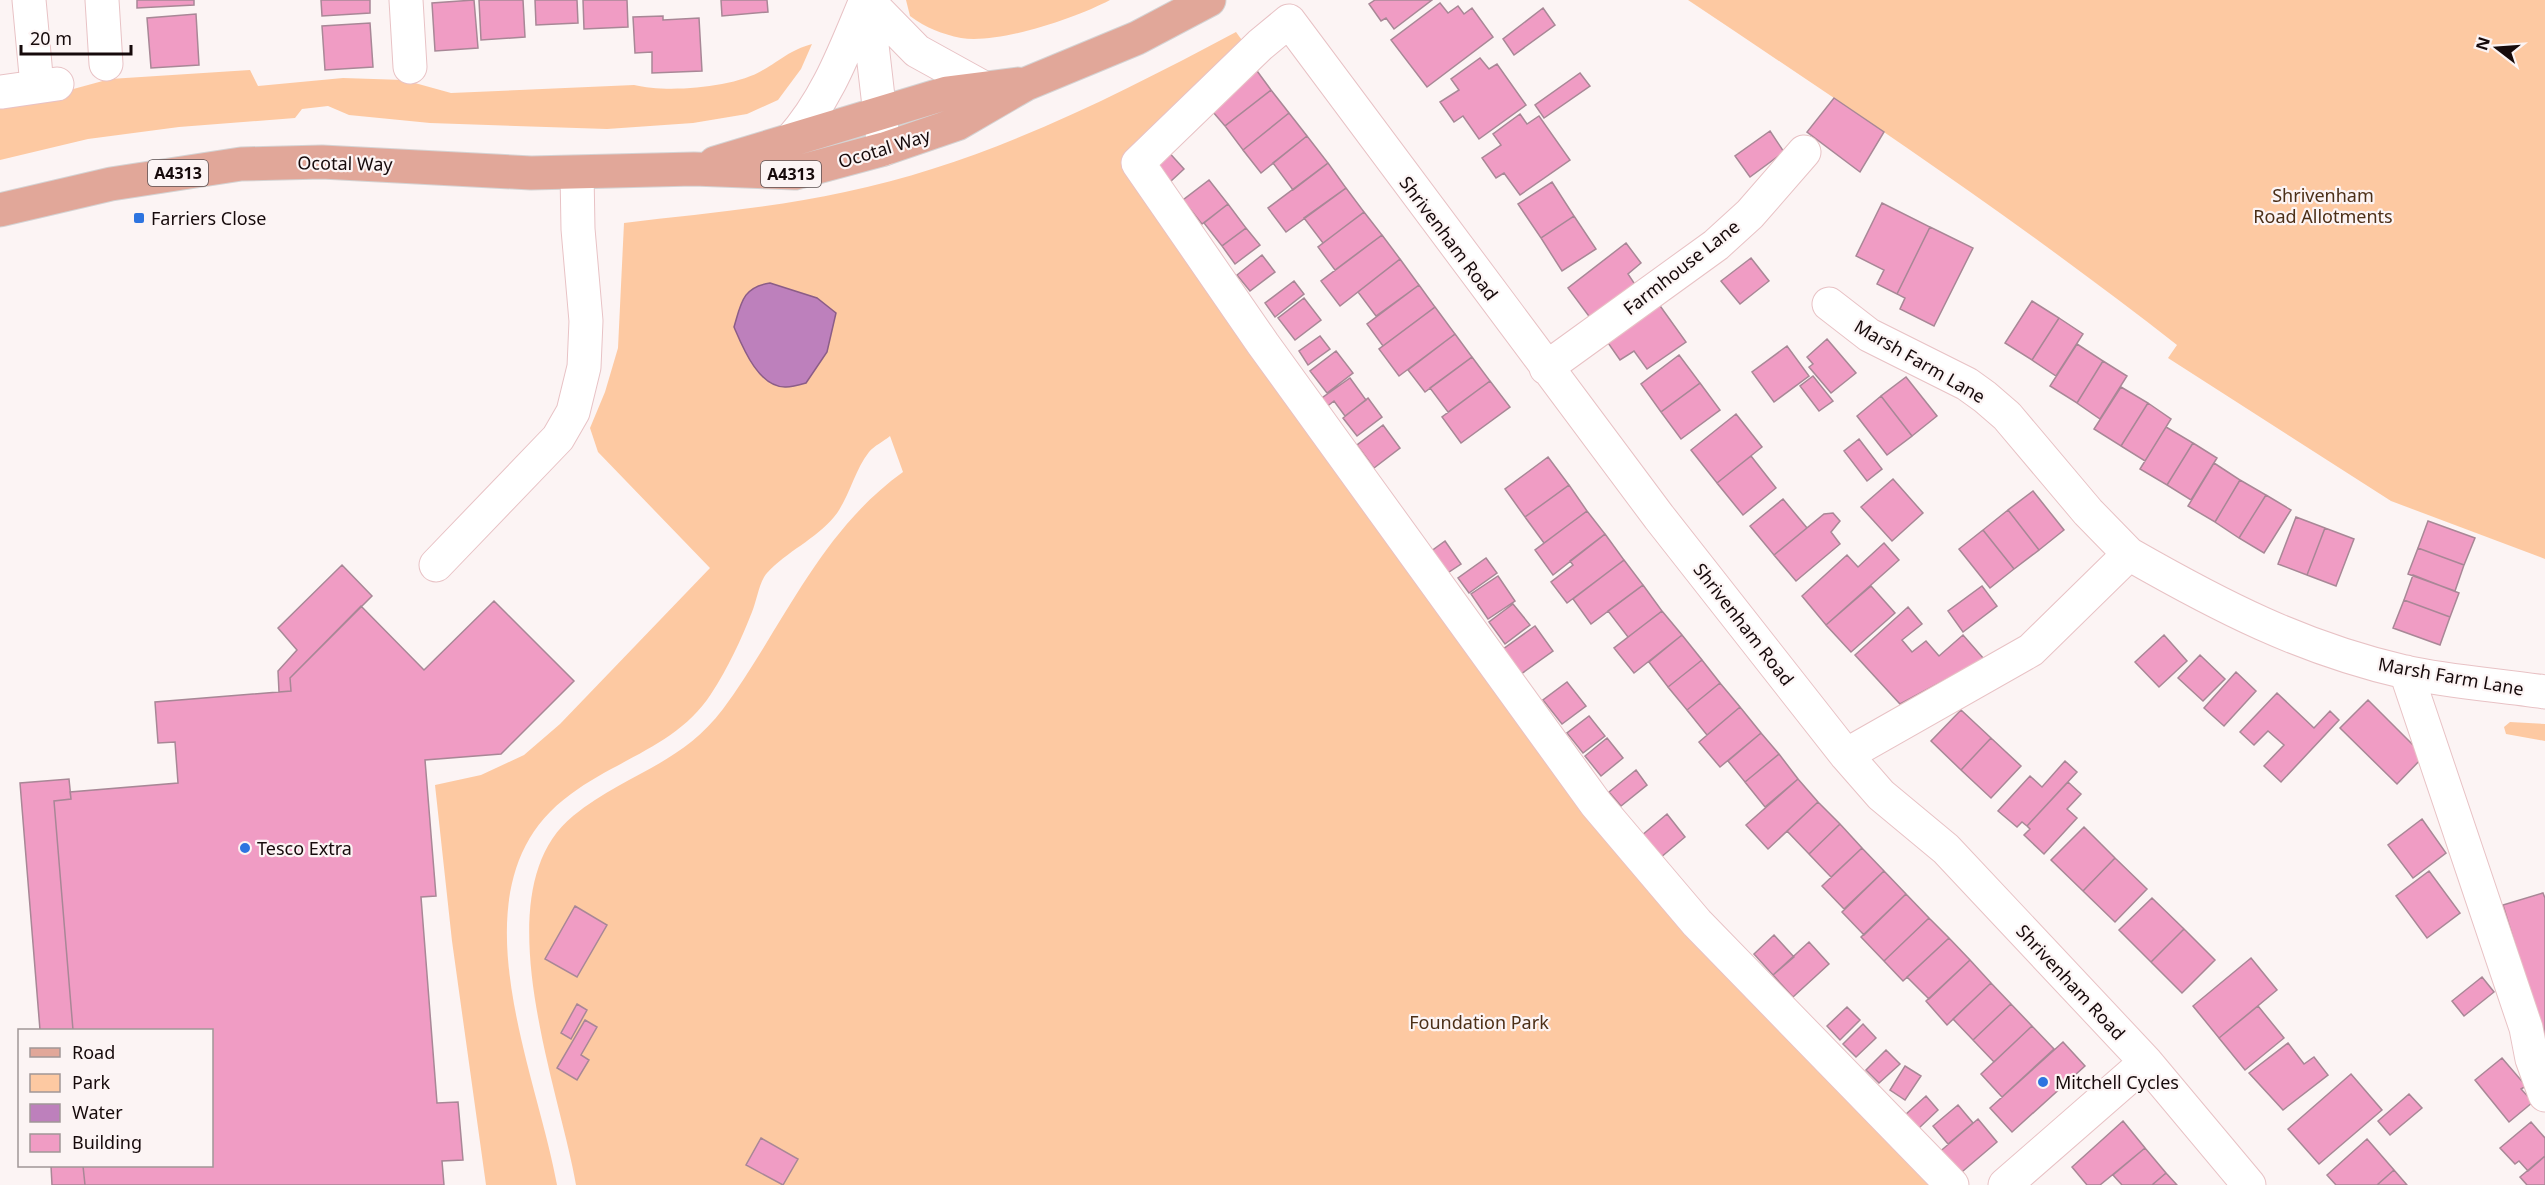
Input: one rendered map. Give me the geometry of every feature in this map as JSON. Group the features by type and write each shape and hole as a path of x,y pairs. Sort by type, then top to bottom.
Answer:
{"main road":[{"name":"Ocotal Way","path":"0,210 111,184 241,164 371,163 577,173 694,169 795,173 884,149 970,118 1026,84 1137,38 1209,0"},
{"name":"Ocotal Way","path":"694,169 947,93 1026,84"}],"street":[{"path":"2,92 48,85 29,0"},
{"path":"102,0 106,64"},
{"path":"406,0 410,67"},
{"path":"867,0 917,51 984,88"},
{"path":"867,0 884,149"},
{"path":"790,141 807,122 829,87 867,0"},
{"name":"Shrivenham Road","path":"1952,1185 1697,923 1596,804 1263,344 1138,163 1251,52 1289,21 1546,368 1846,755 1893,806 1946,849 2146,1062 2249,1185"},
{"name":"Farmhouse Lane","path":"1546,368 1716,245 1750,213 1804,152"},
{"path":"436,565 558,438 573,412 584,367 586,321 578,229 577,173"},
{"name":"Marsh Farm Lane","path":"1829,304 1869,335 1967,384 2007,416 2088,512 2129,554 2203,597 2251,620 2322,648 2406,672 2545,692"},
{"path":"1846,755 2031,650 2129,554"},
{"path":"2406,672 2526,1028 2532,1059 2545,1095"},
{"path":"2005,1185 2146,1062"}],"green space":[{"path":"906,0 1110,0 1058,22 1016,33 977,39 961,38 922,24 910,16"},
{"name":"Shrivenham Road Allotments","path":"1688,0 2545,0 2545,559 2391,501 2168,358 2177,345 2118,299 1936,168"},
{"name":"Foundation Park","path":"1236,32 1244,43 1126,157 1589,809 1939,1185 576,1185 544,1046 534,993 529,940 532,892 546,849 573,816 592,802 689,744 723,709 825,552 874,496 903,472 890,436 871,450 859,468 844,502 827,525 783,558 764,577 734,654 711,694 697,712 665,739 571,794 534,831 514,876 507,925 510,978 520,1033 557,1185 486,1185 452,941 435,785 481,775 524,755 560,724 710,568 598,452 590,428 605,392 618,348 624,223 818,198 897,180 997,146 1046,126 1142,81"},
{"path":"812,44 801,69 778,100 747,114 693,123 607,129 430,123 349,115 328,106 302,109 295,118 179,127 88,139 0,160 0,109 110,79 250,70 258,86 343,78 404,80 451,93 634,85 681,89 718,85 750,76 792,52"},
{"path":"2510,722 2545,724 2545,741 2506,734 2504,727"}],"water":[{"path":"770,283 817,298 836,313 827,352 806,383 786,387 776,386 768,381 753,365 734,327 741,304 748,293 754,288"}],"building":[{"path":"137,0 194,0 194,5 137,8"},
{"path":"321,0 370,0 370,13 322,16"},
{"path":"474,0 478,48 435,51 432,3"},
{"path":"479,0 523,0 525,37 481,40"},
{"path":"535,0 577,0 578,23 536,25"},
{"path":"583,0 627,0 628,27 584,29"},
{"path":"721,0 767,0 768,12 722,16"},
{"path":"1375,0 1432,0 1394,29 1386,18 1381,21 1369,4"},
{"path":"1440,3 1448,13 1458,6 1464,14 1472,8 1493,37 1427,87 1391,40"},
{"path":"1543,8 1555,25 1514,55 1503,39"},
{"path":"196,14 199,65 151,68 147,18"},
{"path":"663,16 663,20 699,18 702,71 652,73 652,52 635,53 633,17"},
{"path":"370,23 373,67 325,70 322,26"},
{"path":"1480,58 1489,69 1497,64 1526,105 1479,139 1463,116 1454,122 1440,102 1459,90 1451,79"},
{"path":"1249,60 1271,90 1225,126 1207,105"},
{"path":"1580,73 1590,86 1544,118 1535,105"},
{"path":"1271,90 1289,113 1243,150 1225,126"},
{"path":"1834,98 1884,132 1860,172 1807,132"},
{"path":"1289,113 1307,136 1261,173 1243,150"},
{"path":"1520,114 1527,124 1539,116 1570,160 1520,195 1504,173 1496,178 1482,158 1501,145 1493,134"},
{"path":"1770,131 1784,152 1750,177 1735,156"},
{"path":"1307,136 1328,163 1293,190 1273,163"},
{"path":"1165,148 1184,169 1170,182 1150,161"},
{"path":"1328,163 1346,188 1286,232 1268,208"},
{"path":"1209,180 1228,204 1202,224 1183,200"},
{"path":"1552,182 1574,216 1541,238 1518,204"},
{"path":"1346,188 1364,212 1323,243 1304,218"},
{"path":"1882,203 1930,227 1897,294 1877,284 1884,270 1856,256"},
{"path":"1228,204 1246,228 1222,246 1204,223"},
{"path":"1364,212 1382,235 1335,270 1318,247"},
{"path":"1574,216 1596,249 1562,271 1541,238"},
{"path":"1930,227 1973,248 1934,326 1900,309 1905,298 1897,294"},
{"path":"1246,228 1260,245 1235,264 1222,246"},
{"path":"1382,235 1400,259 1340,306 1321,281"},
{"path":"1626,243 1641,263 1628,274 1638,289 1594,323 1568,288"},
{"path":"1262,255 1275,272 1250,291 1237,275"},
{"path":"1751,258 1769,281 1740,304 1721,281"},
{"path":"1400,259 1419,285 1376,316 1358,292"},
{"path":"1294,281 1304,294 1275,317 1265,303"},
{"path":"1419,285 1435,307 1383,346 1367,324"},
{"path":"1304,298 1321,320 1295,340 1278,318"},
{"path":"2032,301 2059,318 2032,360 2005,343"},
{"path":"1658,303 1686,342 1647,369 1634,351 1620,360 1606,340"},
{"path":"1435,307 1455,334 1399,376 1379,349"},
{"path":"2059,318 2083,334 2056,376 2032,360"},
{"path":"1455,334 1472,357 1425,392 1408,370"},
{"path":"1320,336 1330,349 1308,365 1299,351"},
{"path":"1827,339 1856,373 1831,393 1809,367 1813,364 1807,357"},
{"path":"2077,344 2103,361 2077,403 2050,386"},
{"path":"1787,346 1809,376 1774,402 1752,372"},
{"path":"1336,351 1353,373 1327,393 1310,371"},
{"path":"1679,355 1700,383 1661,412 1641,384"},
{"path":"1472,357 1490,381 1448,412 1430,388"},
{"path":"2103,361 2127,376 2100,419 2077,403"},
{"path":"1813,376 1833,401 1819,411 1800,386"},
{"path":"1906,377 1937,416 1912,436 1881,396"},
{"path":"1350,378 1366,400 1345,416 1334,401 1325,408 1319,400"},
{"path":"1490,381 1510,407 1461,443 1442,417"},
{"path":"1700,383 1720,410 1681,439 1661,412"},
{"path":"2121,387 2148,403 2121,446 2094,429"},
{"path":"1881,396 1912,436 1887,455 1857,416"},
{"path":"1368,398 1382,417 1357,436 1343,418"},
{"path":"2148,403 2171,419 2145,461 2121,446"},
{"path":"1736,414 1762,447 1717,483 1691,450"},
{"path":"1383,425 1400,448 1374,468 1357,445"},
{"path":"2166,427 2193,443 2167,485 2140,469"},
{"path":"1859,439 1882,469 1867,481 1844,451"},
{"path":"2193,443 2217,458 2191,500 2167,485"},
{"path":"1751,456 1776,488 1743,515 1717,483"},
{"path":"1548,457 1569,485 1525,517 1505,489"},
{"path":"2214,463 2240,480 2215,522 2188,506"},
{"path":"1893,479 1923,513 1892,541 1861,507"},
{"path":"2240,480 2266,495 2239,538 2215,522"},
{"path":"1569,485 1587,511 1544,543 1525,517"},
{"path":"2033,491 2064,530 2039,550 2008,510"},
{"path":"2266,495 2291,510 2264,553 2239,538"},
{"path":"1783,499 1807,528 1774,555 1750,526"},
{"path":"2008,510 2039,550 2014,569 1983,530"},
{"path":"1587,511 1605,534 1553,575 1535,550"},
{"path":"1833,513 1840,521 1831,532 1840,544 1796,581 1774,555 1824,514"},
{"path":"2296,517 2325,528 2307,575 2278,564"},
{"path":"2428,521 2475,538 2464,565 2418,548"},
{"path":"2325,528 2354,539 2336,586 2307,575"},
{"path":"1983,530 2014,569 1990,588 1959,549"},
{"path":"1605,534 1624,560 1567,603 1551,582 1573,565 1570,561"},
{"path":"1445,541 1461,564 1446,574 1430,552"},
{"path":"1884,543 1899,560 1826,625 1802,596 1847,555 1858,567"},
{"path":"2418,548 2464,565 2455,591 2408,574"},
{"path":"1486,558 1497,573 1469,593 1458,578"},
{"path":"1624,560 1643,585 1591,624 1573,599"},
{"path":"342,565 372,596 290,678 291,691 279,692 278,671 297,650 278,628"},
{"path":"2413,575 2459,593 2450,617 2404,600"},
{"path":"1498,576 1515,601 1488,619 1471,594"},
{"path":"1643,585 1662,611 1628,637 1608,611"},
{"path":"1871,586 1895,613 1851,652 1826,625"},
{"path":"1982,586 1997,606 1963,632 1948,611"},
{"path":"2404,600 2450,617 2440,645 2393,628"},
{"name":"Tesco Extra","path":"494,601 574,681 501,754 425,760 436,896 421,897 437,1103 458,1102 463,1160 442,1161 444,1185 85,1185 83,1167 213,1167 213,1029 73,1029 54,801 71,799 70,792 178,783 175,742 158,743 155,702 291,691 290,678 361,606 424,670"},
{"path":"1513,604 1530,625 1505,644 1489,622"},
{"path":"1908,607 1922,624 1902,640 1912,652 1926,641 1939,656 1963,635 1984,659 1900,704 1855,655"},
{"path":"1662,611 1682,635 1634,673 1614,648"},
{"path":"1535,626 1553,651 1517,677 1499,652"},
{"path":"1682,635 1702,660 1668,687 1649,662"},
{"path":"2164,635 2187,661 2159,687 2135,662"},
{"path":"2200,655 2225,679 2203,701 2178,678"},
{"path":"1702,660 1720,683 1687,710 1668,687"},
{"path":"2236,672 2256,691 2224,726 2204,708"},
{"path":"1567,682 1586,706 1562,724 1543,700"},
{"path":"1720,683 1740,707 1707,735 1687,710"},
{"path":"2277,693 2314,728 2330,711 2339,720 2281,782 2264,766 2284,745 2268,731 2254,745 2240,732"},
{"path":"2368,700 2424,756 2397,784 2340,728"},
{"path":"1740,707 1761,733 1720,767 1699,742"},
{"path":"1961,710 1991,738 1961,770 1931,741"},
{"path":"1589,716 1605,736 1583,753 1567,733"},
{"path":"1761,733 1779,754 1745,782 1728,761"},
{"path":"1607,738 1623,758 1601,776 1585,756"},
{"path":"1991,738 2021,766 1991,798 1961,770"},
{"path":"1779,754 1798,779 1765,807 1745,782"},
{"path":"2065,761 2077,772 2027,826 2022,822 2017,827 1998,811 2030,776 2042,787"},
{"path":"1636,770 1647,785 1621,806 1609,792"},
{"path":"69,779 71,799 54,801 73,1029 40,1029 20,783"},
{"path":"1798,779 1818,802 1768,849 1746,825"},
{"path":"2068,782 2081,794 2067,809 2077,818 2044,854 2024,835 2030,829 2027,826"},
{"path":"1818,802 1840,824 1809,854 1787,831"},
{"path":"1667,814 1685,837 1660,858 1641,836"},
{"path":"2422,819 2446,853 2413,878 2388,845"},
{"path":"1840,824 1862,848 1831,877 1809,854"},
{"path":"2084,827 2115,858 2083,891 2051,860"},
{"path":"1862,848 1884,871 1844,909 1822,886"},
{"path":"2115,858 2147,889 2115,922 2083,891"},
{"path":"1884,871 1906,894 1864,935 1842,912"},
{"path":"2429,871 2460,913 2427,938 2396,896"},
{"path":"2543,893 2545,898 2545,1042 2503,905"},
{"path":"1906,894 1929,918 1884,961 1861,937"},
{"path":"2152,898 2184,929 2151,962 2119,930"},
{"path":"575,906 607,925 577,977 545,959"},
{"path":"1929,918 1949,938 1903,981 1884,961"},
{"path":"2184,929 2215,960 2182,993 2151,962"},
{"path":"1774,935 1794,957 1773,975 1754,954"},
{"path":"1949,938 1970,960 1929,999 1907,977"},
{"path":"1809,942 1829,964 1793,997 1773,975"},
{"path":"2251,958 2277,990 2219,1038 2193,1006"},
{"path":"1970,960 1991,983 1947,1025 1926,1001"},
{"path":"2482,977 2494,992 2464,1016 2452,1001"},
{"path":"1991,983 2011,1004 1973,1040 1953,1019"},
{"path":"577,1004 587,1010 571,1039 561,1033"},
{"path":"2011,1004 2032,1026 1994,1062 1973,1040"},
{"path":"2258,1006 2284,1038 2245,1070 2219,1038"},
{"path":"1847,1007 1860,1020 1840,1040 1827,1026"},
{"path":"585,1020 597,1027 581,1055 589,1060 577,1080 557,1068"},
{"path":"1863,1024 1876,1038 1856,1057 1843,1044"},
{"path":"2032,1026 2054,1049 2002,1097 1981,1074"},
{"name":"Mitchell Cycles","path":"2063,1042 2085,1066 2012,1132 1990,1108"},
{"path":"2288,1043 2304,1064 2314,1057 2328,1075 2283,1110 2249,1073"},
{"path":"1886,1050 1900,1064 1879,1083 1866,1070"},
{"path":"2502,1058 2526,1086 2521,1089 2533,1102 2509,1122 2475,1080"},
{"path":"1905,1066 1921,1076 1905,1100 1890,1090"},
{"path":"2351,1074 2382,1110 2319,1164 2288,1129"},
{"path":"2409,1094 2422,1108 2390,1135 2378,1121"},
{"path":"1926,1096 1938,1110 1918,1129 1905,1115"},
{"path":"1958,1105 1973,1123 1948,1144 1933,1126"},
{"path":"1978,1119 1997,1142 1956,1177 1937,1154"},
{"path":"2123,1121 2145,1148 2100,1185 2087,1185 2072,1167"},
{"path":"2531,1122 2545,1138 2545,1156 2528,1171 2519,1161 2515,1164 2500,1148"},
{"path":"761,1138 798,1159 783,1185 746,1165"},
{"path":"2367,1139 2394,1170 2377,1185 2336,1185 2327,1175"},
{"path":"2145,1148 2166,1173 2152,1185 2122,1185 2113,1175"},
{"path":"2545,1156 2545,1185 2527,1185 2520,1177"},
{"path":"51,1167 83,1167 85,1185 52,1185"},
{"path":"2394,1170 2407,1185 2377,1185"},
{"path":"2166,1173 2177,1185 2152,1185"}],"place":[{"name":"Farriers Close","path":"139,218"},
{"name":"Tesco Extra","path":"245,848"},
{"name":"Mitchell Cycles","path":"2043,1082"}]}
